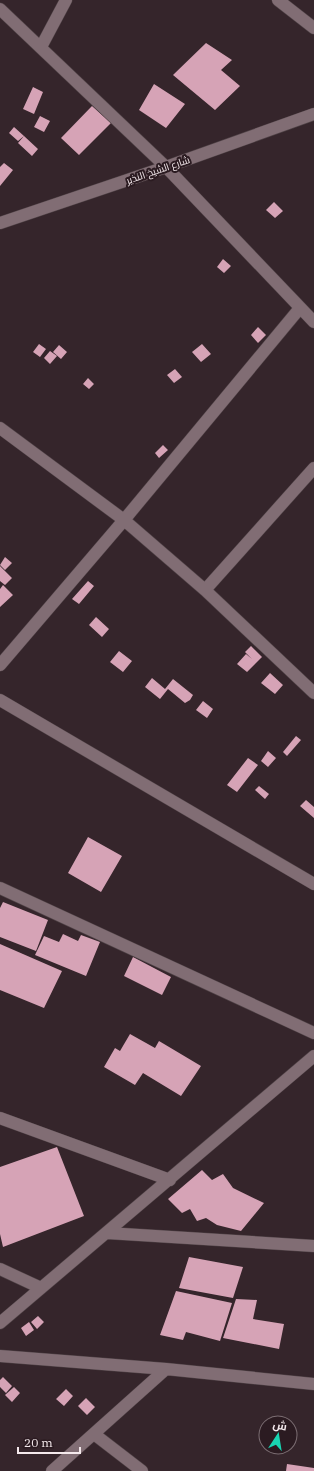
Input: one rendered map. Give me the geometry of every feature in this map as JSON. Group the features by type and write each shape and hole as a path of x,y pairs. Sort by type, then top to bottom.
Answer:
{"street":[{"path":"41,47 66,0"},
{"path":"278,0 314,28"},
{"path":"0,9 166,167 314,322"},
{"name":"شارع الشيخ النذير","path":"0,223 166,167 314,114"},
{"path":"0,665 124,520 300,308"},
{"path":"0,428 124,520 205,590 314,693"},
{"path":"205,590 314,468"},
{"path":"0,700 314,884"},
{"path":"0,888 314,1033"},
{"path":"0,1323 314,1056"},
{"path":"0,1118 170,1180"},
{"path":"107,1233 314,1246"},
{"path":"0,1269 41,1288"},
{"path":"0,1356 166,1369 314,1384"},
{"path":"52,1471 166,1369"},
{"path":"94,1434 142,1471"}],"building":[{"path":"206,43 232,60 221,70 240,86 215,110 173,75"},
{"path":"154,84 185,104 166,128 139,110"},
{"path":"33,87 43,92 34,114 23,109"},
{"path":"92,106 111,123 79,155 61,138"},
{"path":"40,116 50,121 44,132 34,127"},
{"path":"14,127 24,136 18,141 9,133"},
{"path":"24,136 38,149 32,156 18,143"},
{"path":"4,163 13,170 0,186 0,167"},
{"path":"274,202 283,211 275,218 266,210"},
{"path":"223,259 231,266 224,273 217,267"},
{"path":"258,327 266,335 258,343 251,335"},
{"path":"39,344 46,349 40,357 33,352"},
{"path":"202,344 211,354 201,362 192,352"},
{"path":"59,345 67,352 61,359 53,352"},
{"path":"50,351 57,356 50,364 44,358"},
{"path":"175,369 182,377 174,383 167,375"},
{"path":"88,378 94,384 89,389 83,384"},
{"path":"163,445 168,450 159,458 155,453"},
{"path":"5,557 12,563 5,570 0,565"},
{"path":"0,566 12,578 5,585 0,581"},
{"path":"88,581 94,586 79,604 72,599"},
{"path":"3,585 13,595 0,607 0,589"},
{"path":"96,617 109,629 102,637 89,625"},
{"path":"251,646 262,657 247,672 237,664 246,654 252,659 245,652"},
{"path":"119,651 132,661 123,672 110,662"},
{"path":"270,673 283,685 275,694 261,683"},
{"path":"152,678 165,689 173,679 193,695 190,700 185,703 168,689 160,699 145,687"},
{"path":"203,701 213,709 207,718 196,710"},
{"path":"296,736 301,740 287,756 283,752"},
{"path":"268,751 276,758 268,767 261,761"},
{"path":"248,758 258,765 237,792 227,785"},
{"path":"259,786 269,794 265,799 255,790"},
{"path":"306,800 314,807 314,818 300,806"},
{"path":"88,837 122,856 101,892 68,873"},
{"path":"3,902 48,920 36,951 0,937 0,908"},
{"path":"63,934 78,941 81,935 100,942 86,976 35,955 44,936 59,942"},
{"path":"0,944 62,971 44,1008 0,990"},
{"path":"133,957 171,977 162,995 124,976"},
{"path":"130,1034 155,1048 159,1041 201,1066 181,1096 143,1073 135,1085 104,1067 115,1048 120,1051"},
{"path":"57,1147 84,1216 3,1247 0,1234 0,1167"},
{"path":"202,1170 212,1180 223,1174 233,1188 264,1203 241,1231 217,1225 206,1218 197,1221 190,1209 182,1213 168,1199"},
{"path":"189,1257 243,1267 233,1298 179,1288"},
{"path":"176,1291 232,1303 220,1341 186,1332 183,1340 160,1335"},
{"path":"236,1299 257,1300 253,1319 284,1324 279,1349 223,1338"},
{"path":"38,1316 44,1322 37,1329 31,1322"},
{"path":"29,1322 34,1330 26,1336 21,1328"},
{"path":"3,1377 12,1386 6,1393 0,1387 0,1380"},
{"path":"14,1387 20,1393 12,1402 5,1395"},
{"path":"66,1389 73,1396 64,1406 56,1399"},
{"path":"86,1398 95,1407 87,1415 78,1406"},
{"path":"287,1464 314,1468 314,1471 286,1471"}]}
